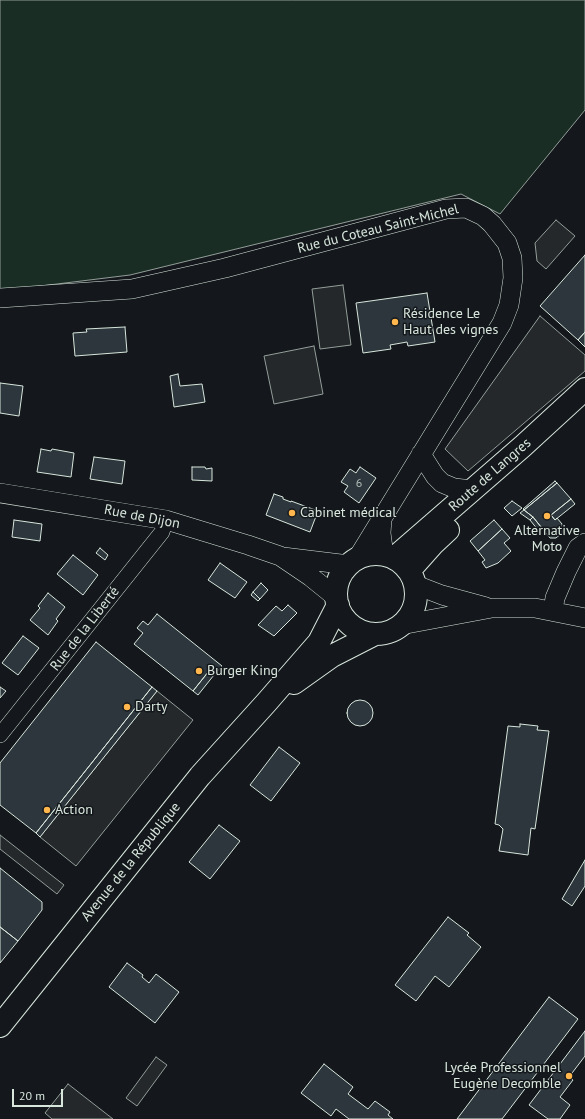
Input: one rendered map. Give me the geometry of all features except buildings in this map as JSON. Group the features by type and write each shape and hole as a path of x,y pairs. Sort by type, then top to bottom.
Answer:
{"main road":[{"name":"Route de Langres","path":"401,567 472,490 585,389"},
{"name":"Route de Langres","path":"401,567 433,544 585,409"},
{"path":"377,554 401,567 415,605 410,616 401,625 390,632 375,634 366,633 355,628 346,621 340,611 336,590 338,580 353,562 366,555 377,554"},
{"name":"Avenue de la République","path":"0,1026 200,776 319,642 338,601"},
{"name":"Avenue de la République","path":"266,703 332,656 375,634"}],"street":[{"name":"Rue du Coteau Saint-Michel","path":"0,298 132,289 239,264 446,210 466,208 483,216 492,224 507,243 512,258 509,305 502,323 382,519 353,562"},
{"path":"421,454 435,476 442,483 454,488 472,490"},
{"name":"Rue de Dijon","path":"0,493 166,520 280,556 353,562"},
{"path":"382,519 381,533 401,567 442,595 492,608"},
{"name":"Rue de la Liberté","path":"0,735 162,532 166,520"},
{"path":"553,611 555,598 566,572 578,548 585,543"},
{"name":"Rue de Dijon","path":"280,556 311,577 338,601"},
{"path":"401,625 492,608 535,608 585,618"}],"green space":[{"path":"0,0 585,0 585,110 500,214 461,194 130,275 0,291"}],"shaded area":[{"path":"556,220 575,236 546,269 537,261 535,243"},
{"path":"343,285 351,345 320,349 312,289"},
{"path":"540,316 585,355 585,371 468,471 445,449"},
{"path":"314,346 323,394 274,404 264,356"},
{"path":"157,691 193,720 76,866 40,837"},
{"path":"0,835 64,885 57,894 0,849"},
{"path":"156,1057 167,1065 137,1106 126,1098"},
{"path":"68,1084 113,1119 52,1119 45,1113"}],"place":[{"name":"Résidence Le Haut des vignes","path":"395,322"},
{"name":"Cabinet médical","path":"292,513"},
{"name":"Alternative Moto","path":"547,516"},
{"name":"Burger King","path":"199,671"},
{"name":"Darty","path":"127,707"},
{"name":"Action","path":"47,810"},
{"name":"Lycée Professionnel Eugène Decomble","path":"569,1076"}]}
